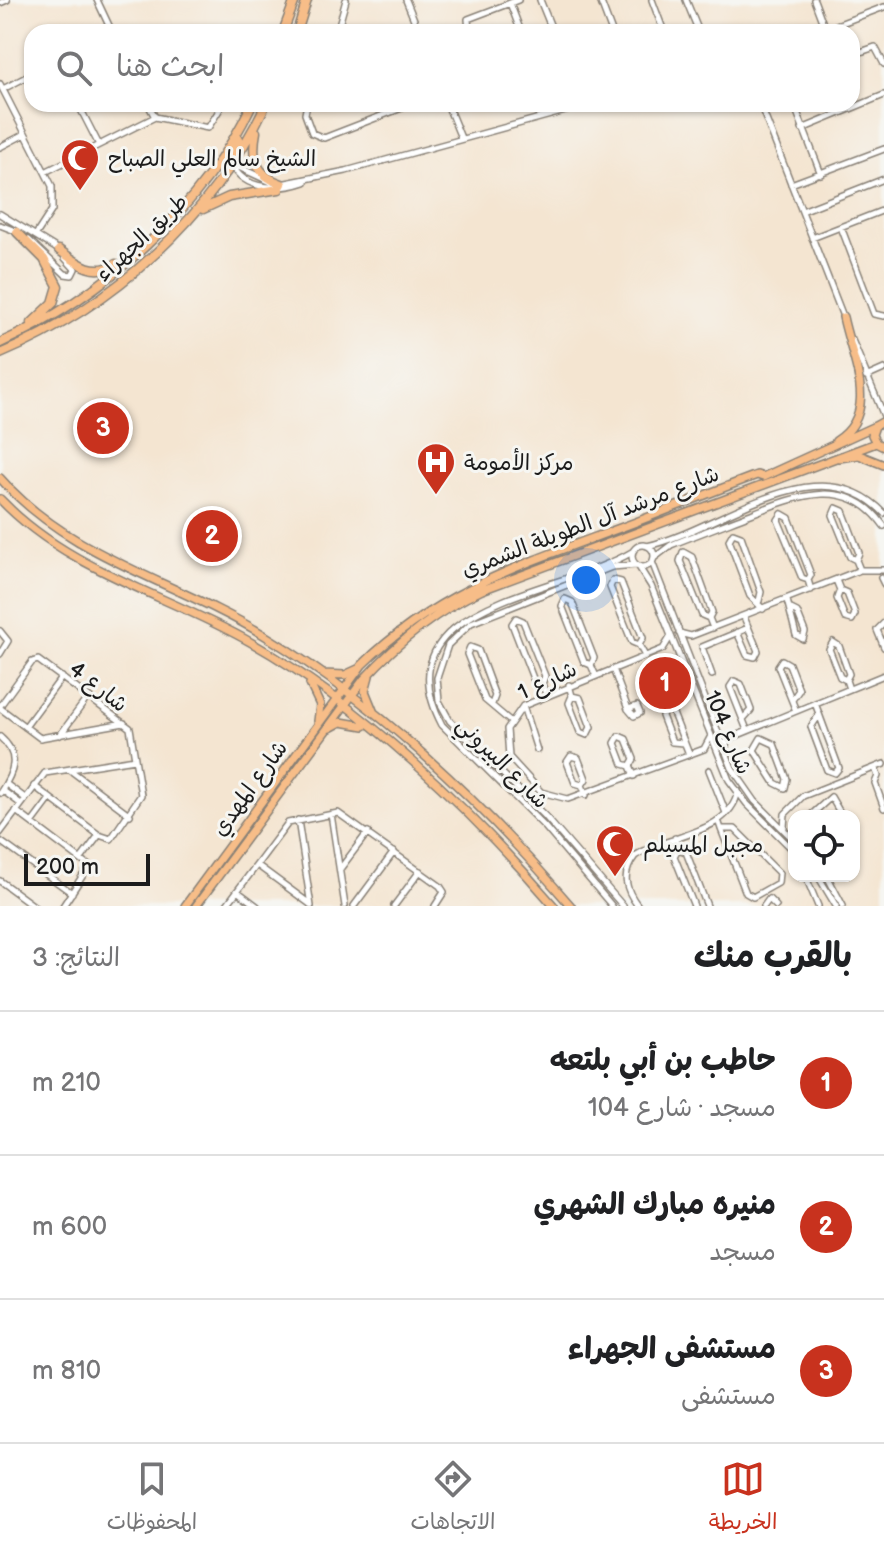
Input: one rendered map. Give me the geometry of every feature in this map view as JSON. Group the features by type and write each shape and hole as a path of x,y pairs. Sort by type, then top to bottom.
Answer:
{"highway":[{"path":"286,24 295,0"},
{"path":"300,24 307,0"},
{"name":"طريق الجهراء","path":"2,343 73,302 164,227 215,165 248,112"},
{"path":"215,165 232,164 231,156 249,112"},
{"path":"262,114 252,149 255,163 267,177 281,186"},
{"name":"طريق الجهراء","path":"0,354 51,330 104,296 192,216 232,164 262,114"},
{"path":"192,216 229,197 281,186"},
{"path":"59,250 79,265 103,269 164,227"},
{"path":"17,232 44,259 58,286 49,309 20,334"}],"main road":[{"path":"821,450 849,432 861,412 862,401 843,317"},
{"path":"880,422 872,435 881,447"},
{"name":"شارع مرشد آل الطويلة الشمري","path":"343,691 362,665 386,641 442,601 486,579 540,558 757,475 763,477 793,460 880,422"},
{"name":"شارع مرشد آل الطويلة الشمري","path":"350,697 370,672 432,618 464,598 817,463 881,447"},
{"path":"817,463 859,455 884,465"},
{"path":"763,484 769,476 794,465 793,460"},
{"path":"0,478 4,490 42,519 105,557"},
{"path":"0,499 53,544 255,644 336,700 456,802 554,906"},
{"path":"53,544 52,537 57,534 226,613 316,670 467,794 571,906"},
{"path":"508,581 506,575 540,558"},
{"path":"255,644 263,641 263,634"},
{"path":"316,670 345,675 362,665"},
{"path":"370,672 365,691 367,701 393,731"},
{"path":"303,677 320,705 317,725"},
{"name":"شارع المهدي","path":"185,906 343,691"},
{"name":"شارع المهدي","path":"198,902 350,697"},
{"path":"325,731 341,722 369,728"},
{"path":"198,902 200,886"}],"street":[{"path":"0,3 7,0"},
{"path":"97,0 108,24"},
{"path":"339,24 346,0"},
{"path":"406,0 416,24"},
{"path":"466,24 468,19 518,0"},
{"path":"540,0 550,24"},
{"path":"600,0 609,24"},
{"path":"652,0 661,24"},
{"path":"686,0 696,24"},
{"path":"814,0 823,24"},
{"path":"510,3 518,24"},
{"path":"838,24 884,7"},
{"path":"860,52 875,47 884,64"},
{"path":"24,77 1,86 45,172 53,204 37,233"},
{"path":"860,105 884,95"},
{"path":"82,112 99,145"},
{"path":"152,112 155,117"},
{"path":"45,172 155,117 208,128 218,112"},
{"path":"305,112 312,133 324,138 391,112"},
{"path":"450,112 461,138"},
{"path":"232,164 281,186 556,112"},
{"path":"763,112 866,377 880,422"},
{"path":"797,112 821,174"},
{"path":"802,129 843,112"},
{"path":"0,147 25,134"},
{"path":"791,184 884,149"},
{"path":"802,211 884,179"},
{"path":"812,238 884,210"},
{"path":"0,214 37,233 59,250 73,267 72,275 65,274 17,232 0,225"},
{"path":"841,227 874,314 884,316"},
{"path":"866,377 884,369"},
{"path":"877,407 880,422"},
{"path":"647,527 641,539 646,545 803,486 818,485 848,489 884,513"},
{"path":"653,560 671,545 804,494 831,492 859,502 884,526"},
{"path":"747,507 750,514"},
{"path":"856,560 859,553 854,539 843,511 836,508 833,515 850,557 856,560 860,570"},
{"path":"738,510 741,518"},
{"path":"808,580 802,578 778,520 782,514 789,518 811,575 808,580 811,590"},
{"path":"759,601 761,592 741,536 733,533 729,540 750,596 759,601 763,609"},
{"path":"620,538 632,541 633,551"},
{"name":"شارع البيروني","path":"572,579 646,545"},
{"name":"شارع 104","path":"646,545 706,703 714,734"},
{"name":"شارع 104","path":"633,551 653,590 693,691 738,791 788,845"},
{"path":"709,618 712,612 692,557 683,552 680,561 702,615 709,618 713,628"},
{"name":"شارع البيروني","path":"612,906 505,786 442,725 429,691 431,663 447,632 465,617 572,579 612,567 638,566 653,560"},
{"path":"677,631 691,636 860,570 884,570"},
{"path":"639,645 643,638 621,582 613,580 610,587 632,642 639,645 645,656"},
{"path":"835,580 840,590 847,593 855,614 852,620 846,620 841,608 837,596 840,590"},
{"name":"شارع البيروني","path":"564,582 471,623 455,636 438,664 438,690 445,714 507,777 623,906"},
{"path":"653,590 657,587 665,600"},
{"path":"591,665 594,658 572,602 565,599 562,606 584,662 591,665 595,675"},
{"path":"787,600 791,609 796,610 805,632 803,639 796,635 788,615 791,609"},
{"path":"737,632 747,655 754,657 758,651 744,617"},
{"path":"542,684 534,681 512,624 514,619 523,621 545,676 542,684 546,694"},
{"path":"884,623 877,630 884,647"},
{"path":"712,675 702,647 748,628"},
{"path":"0,631 8,641 0,654"},
{"path":"671,636 663,649 679,653"},
{"path":"685,649 691,636"},
{"path":"846,680 840,677 829,649 833,642 839,646 849,674 846,680 849,689"},
{"path":"492,704 495,696 478,650 470,647 467,654 485,700 510,721"},
{"name":"شارع 1","path":"518,769 506,750 505,736 510,721 523,706 546,694 663,649"},
{"name":"شارع 4","path":"38,660 125,723 40,738 0,707 34,661 38,660"},
{"path":"792,700 799,690 789,664 782,660 778,666 796,711"},
{"path":"613,669 628,709"},
{"path":"499,780 518,769 549,796 568,799 586,795 704,749 722,753 726,743 747,730 884,675"},
{"path":"25,727 62,677"},
{"path":"743,719 751,710 741,684 734,681 730,687 747,730"},
{"path":"569,685 572,696 569,703 580,732 587,735 591,727 580,698 572,696"},
{"path":"693,691 700,703 706,703"},
{"path":"60,736 88,697"},
{"path":"815,703 839,768 835,773 827,770 811,727 819,715"},
{"path":"523,706 537,750"},
{"path":"684,743 672,742 662,716 664,711 672,711 689,754"},
{"path":"34,786 99,835 106,839 113,837 141,795 131,732 125,723"},
{"path":"756,726 761,738 774,744 787,779 785,788 775,783 754,750 761,738"},
{"path":"704,749 714,734 733,737"},
{"path":"619,736 626,739 634,759 630,766 623,764 615,743 619,736"},
{"path":"0,737 11,747 15,757 2,789 23,801"},
{"name":"شارع 104","path":"722,753 742,785 786,832"},
{"path":"571,756 578,758 586,779 582,785 575,783 567,762 571,756"},
{"path":"0,833 45,773 135,759"},
{"path":"786,832 782,823 785,814 803,796 884,764"},
{"path":"630,766 634,776"},
{"path":"874,768 881,777 875,783 884,808"},
{"path":"69,769 130,815"},
{"path":"709,770 728,810"},
{"path":"505,786 507,777"},
{"path":"582,785 586,795"},
{"path":"820,788 825,800"},
{"path":"638,906 626,884 630,862 648,848 718,820 728,810 738,791"},
{"path":"32,823 50,799"},
{"path":"816,810 825,800 835,799 840,810"},
{"path":"728,810 747,804"},
{"path":"16,811 90,868 63,906"},
{"path":"331,814 345,906"},
{"path":"226,906 288,823 331,814 347,816 443,889 435,906"},
{"path":"768,814 785,814"},
{"path":"298,820 311,905"},
{"path":"718,820 721,829 749,896 778,883 779,873 735,829 721,829"},
{"path":"340,869 368,832"},
{"path":"81,859 99,835"},
{"path":"675,838 678,849 674,856 694,906"},
{"path":"0,841 72,893"},
{"path":"678,849 686,852 707,906"},
{"path":"354,906 394,852"},
{"path":"256,865 311,905"},
{"path":"394,906 420,871"},
{"path":"0,881 34,906"},
{"path":"808,882 818,906"},
{"path":"827,882 836,906"},
{"path":"828,882 843,906"},
{"path":"237,891 257,906"},
{"path":"764,906 769,899 776,906"}],"place":[{"name":"الشيخ سالم العلي الصباح","path":"80,192"},
{"name":"مستشفى الجهراء","path":"103,428"},
{"name":"مركز الأمومة","path":"436,496"},
{"name":"منيره مبارك الشهري","path":"212,536"},
{"name":"حاطب بن أبي بلتعه","path":"665,683"},
{"name":"مجبل المسيلم","path":"615,878"}]}
